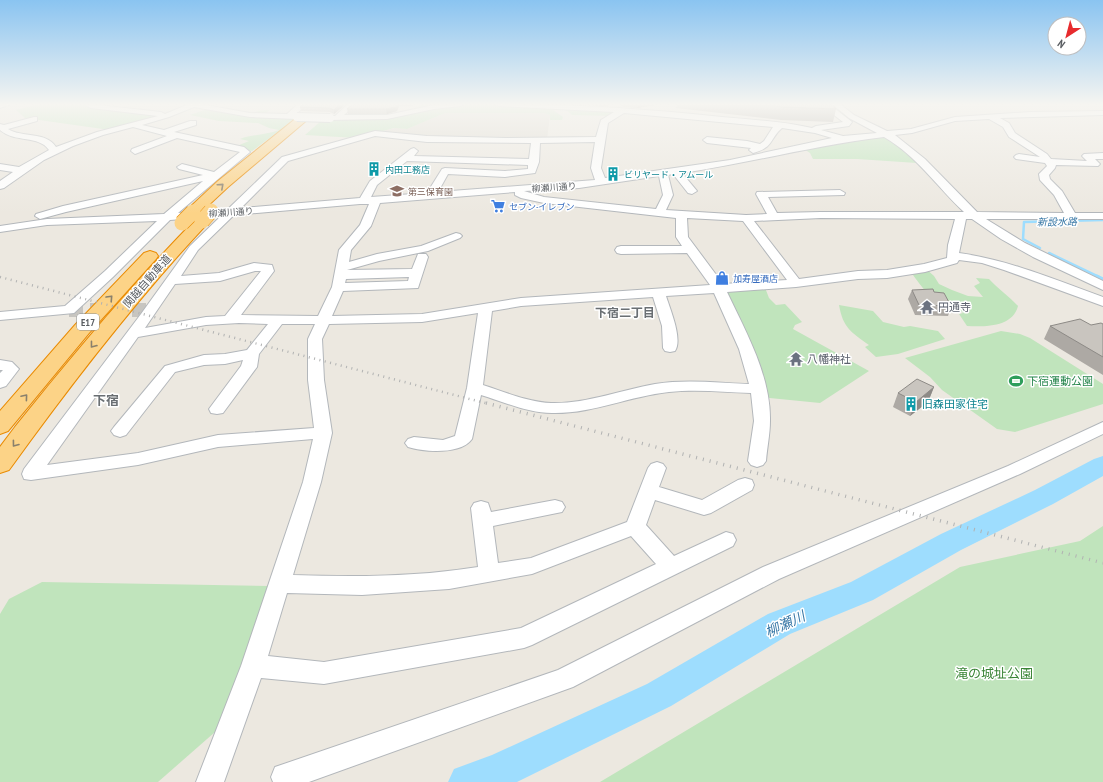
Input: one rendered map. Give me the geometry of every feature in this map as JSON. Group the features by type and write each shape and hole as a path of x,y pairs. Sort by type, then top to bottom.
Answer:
{"highway":[{"name":"関越自動車道","path":"0,426 82,328 223,184 274,140"},
{"name":"関越自動車道","path":"0,464 105,329 183,240 191,217 243,180 290,140"}],"street":[{"path":"39,140 49,143 54,150"},
{"path":"0,186 19,170 54,150 80,140"},
{"path":"135,150 162,140"},
{"path":"0,316 69,310 109,274 191,217 215,176 246,152 241,149 198,140"},
{"path":"323,432 218,441 138,459 31,474 194,248 285,159 349,140"},
{"path":"210,782 253,666 312,482 323,432 316,380 315,339 324,320 340,277 345,250 365,226 373,183 425,140"},
{"path":"430,196 445,171 505,174 532,171 534,162 532,152 536,140"},
{"path":"600,140 596,168 601,182"},
{"path":"712,140 747,144 756,148 767,144 770,140"},
{"name":"柳瀬川通り","path":"0,229 47,222 191,217 231,212 513,189 558,187 730,163 835,140"},
{"path":"897,140 912,152 974,215 1029,250 1103,286"},
{"path":"1020,140 1049,161 1052,166 1044,174 1045,180 1058,193 1071,215"},
{"path":"128,143 147,146"},
{"path":"438,159 445,147 491,150"},
{"path":"1018,157 1095,164 1087,156 1103,156"},
{"path":"405,158 534,162"},
{"path":"182,166 215,176"},
{"path":"0,167 19,170"},
{"path":"676,171 692,191"},
{"path":"659,213 668,195 663,173"},
{"path":"0,229 63,210 215,176"},
{"path":"513,189 525,196 544,200 681,215 746,218 821,215 1103,216"},
{"path":"774,217 761,194 840,193"},
{"path":"681,215 682,237 719,288 746,349 759,389 762,421 757,461"},
{"path":"133,334 206,321 230,319 324,320 422,318 521,302 796,283 858,275 910,271 953,260 954,245 961,216"},
{"path":"746,218 796,283"},
{"path":"340,277 377,258 424,249 456,236"},
{"path":"621,250 691,249"},
{"path":"954,256 982,260 1008,267 1103,302"},
{"path":"340,277 413,285 422,257"},
{"path":"170,281 220,277 254,267 268,268 268,270 249,293 248,298 230,319"},
{"path":"658,292 669,326 670,348"},
{"path":"414,443 444,446 463,439 475,388 485,309"},
{"path":"217,409 249,367 252,354 278,320"},
{"path":"120,431 170,369 204,360 225,359 252,354"},
{"path":"0,365 7,365 11,369 0,383"},
{"path":"475,388 550,408 594,404 656,389 693,387 759,389"},
{"path":"285,777 564,679 771,573 1014,470 1103,427"},
{"path":"279,584 362,586 449,580 532,566 635,527 657,468"},
{"path":"649,491 704,508 745,485"},
{"path":"489,573 482,515 555,507"},
{"path":"635,527 670,566"},
{"path":"253,666 324,673 524,638 726,540"}],"green space":[{"path":"247,140 266,140 252,151 232,148 249,141"},
{"path":"852,140 891,140 917,163 857,159 813,159 810,153 804,149 825,144"},
{"path":"925,268 934,276 939,284 968,296 983,297 974,286 980,283 976,278 989,279 1018,306 1015,313 1004,322 990,326 967,326 959,314 963,313 952,301 937,298 931,295 923,288 910,271"},
{"path":"764,285 769,298 776,305 785,304 802,322 795,325 793,329 869,371 820,403 760,397 719,288"},
{"path":"839,305 873,311 883,322 904,327 910,326 938,331 945,339 898,354 876,357 865,347 869,345 849,329 843,319"},
{"name":"下宿運動公園","path":"1001,331 1020,334 1030,338 1103,384 1103,404 1015,432 997,429 942,390 930,377 905,358"},
{"name":"滝の城址公園","path":"1103,526 1103,782 600,782 960,567 1080,541"},
{"path":"42,582 269,586 223,725 158,782 0,782 0,614 9,599"}],"building":[{"path":"933,289 934,292 944,293 951,306 919,305 912,290"},
{"path":"1080,319 1091,325 1103,324 1103,357 1050,326"},
{"path":"917,379 934,387 916,402 898,393"}],"waterway":[{"name":"新設水路","path":"1040,248 1023,239 1024,222 1103,220"},
{"name":"新設水路","path":"1049,253 1099,277"},
{"name":"新設水路","path":"1099,277 1103,279"},
{"name":"柳瀬川","path":"467,782 497,772 659,695 779,624 862,591 951,542 1044,497 1103,465"}],"tunnel":[{"path":"69,310 151,310"}],"railway":[{"path":"0,277 489,404"},
{"path":"486,403 1103,563"}],"place":[{"name":"内田工務店","path":"374,169"},
{"name":"ビリヤード・アムール","path":"613,174"},
{"name":"第三保育園","path":"397,191"},
{"name":"セブン-イレブン","path":"498,206"},
{"name":"加寿屋酒店","path":"722,278"},
{"name":"円通寺","path":"927,307"},
{"name":"八幡神社","path":"796,359"},
{"name":"下宿運動公園","path":"1016,381"},
{"name":"旧森田家住宅","path":"911,404"}],"district":[{"name":"下宿二丁目","path":"625,312"},
{"name":"下宿","path":"106,400"}]}
